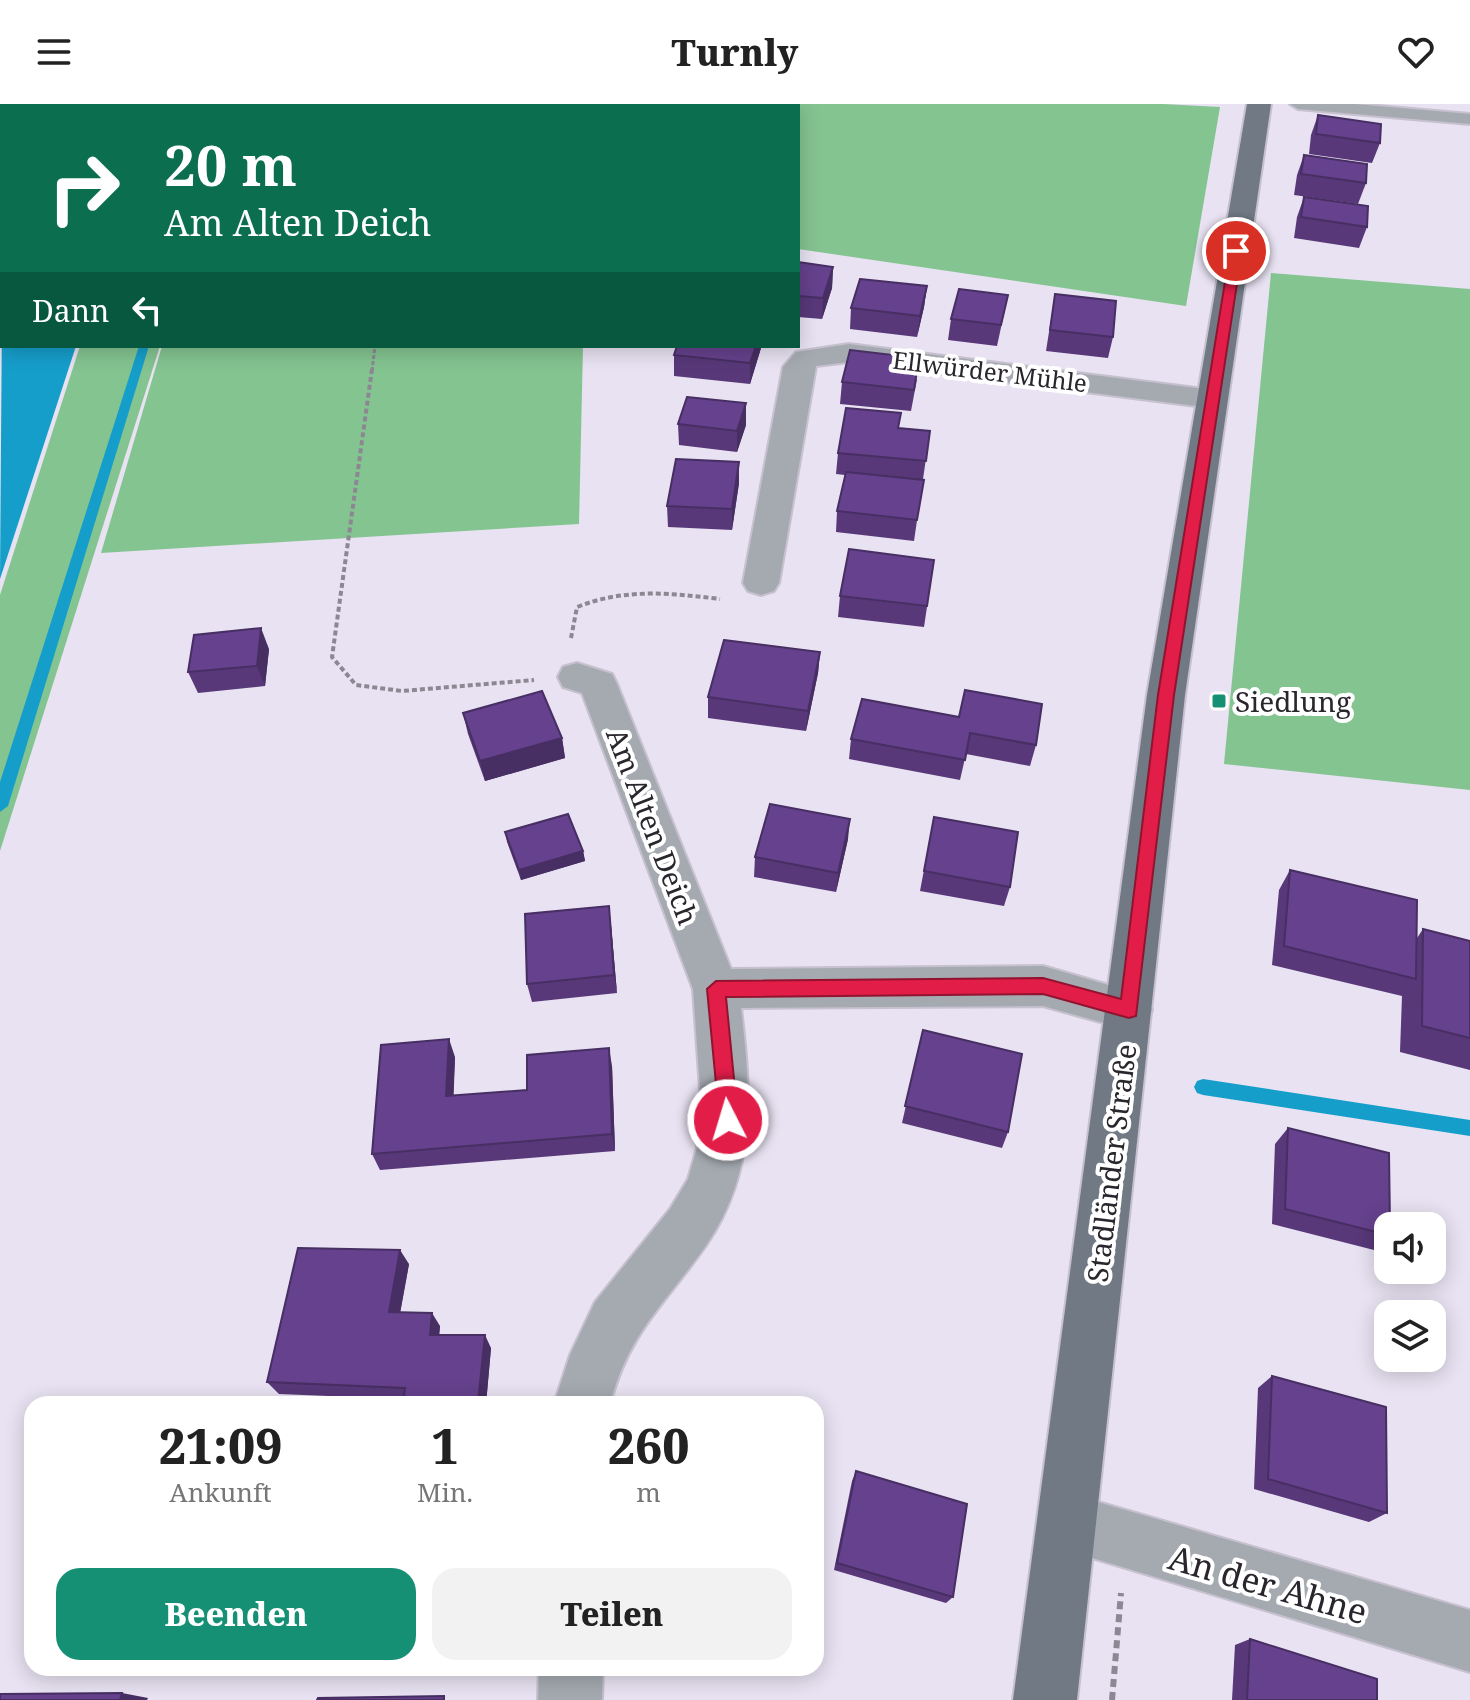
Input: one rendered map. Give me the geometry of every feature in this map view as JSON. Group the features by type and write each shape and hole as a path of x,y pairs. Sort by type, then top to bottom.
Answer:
{"main road":[{"name":"Stadländer Straße","path":"1045,1700 1166,695 1259,104"}],"street":[{"name":"Ellwürder Mühle","path":"761,583 798,367 807,358 849,353 1212,399"},
{"name":"Am Alten Deich","path":"577,677 598,684 716,989 728,1120 716,1173 689,1227 622,1310 593,1359 584,1396"},
{"path":"716,989 1043,986 1129,1010"},
{"name":"An der Ahne","path":"1067,1523 1470,1641"},
{"path":"570,1700 571,1676"}],"lane":[{"path":"1298,104 1470,119"}],"path":[{"path":"375,348 332,657 356,685 402,691 577,677 570,630 577,607 627,591 728,600 761,583"}],"green space":[{"path":"800,104 1163,104 1220,107 1186,306 800,249"},
{"path":"1271,273 1470,289 1470,790 1224,764"},
{"path":"79,348 159,348 0,851 0,595"},
{"path":"161,348 583,348 579,524 101,553"}],"water":[{"path":"2,348 75,348 0,579"}],"building":[{"path":"1318,115 1381,124 1380,143 1316,134"},
{"path":"1304,155 1367,164 1366,183 1301,174"},
{"path":"1304,197 1368,206 1367,227 1301,217"},
{"path":"800,262 833,267 823,298 800,296"},
{"path":"860,279 927,286 920,316 851,308"},
{"path":"959,289 1008,295 1001,325 951,319"},
{"path":"1055,294 1116,301 1113,337 1050,330"},
{"path":"676,348 755,348 750,363 674,355"},
{"path":"850,350 919,358 914,390 842,382"},
{"path":"687,397 746,403 737,431 678,424"},
{"path":"846,408 901,413 898,428 930,431 926,461 838,453"},
{"path":"676,459 739,462 732,509 667,506"},
{"path":"846,472 924,480 917,520 837,511"},
{"path":"849,549 934,560 927,606 840,596"},
{"path":"261,628 257,666 188,672 194,635"},
{"path":"724,640 820,652 808,711 708,697"},
{"path":"965,690 1042,704 1036,745 970,733 965,760 851,739 862,699 959,717"},
{"path":"542,691 562,738 480,761 463,713"},
{"path":"770,804 850,819 838,873 755,857"},
{"path":"568,814 583,851 519,870 505,832"},
{"path":"934,817 1018,832 1010,887 924,871"},
{"path":"1290,870 1417,900 1416,979 1284,946"},
{"path":"609,906 614,975 527,984 525,914"},
{"path":"1423,929 1470,941 1470,1038 1422,1026"},
{"path":"923,1030 1022,1054 1008,1132 905,1106"},
{"path":"449,1039 446,1096 527,1090 527,1055 609,1048 612,1134 372,1154 381,1045"},
{"path":"1288,1128 1389,1153 1390,1212 1374,1212 1374,1231 1285,1209"},
{"path":"298,1248 400,1250 389,1312 432,1313 430,1335 485,1335 479,1396 404,1396 405,1388 267,1382"},
{"path":"1272,1376 1386,1407 1387,1513 1268,1479"},
{"path":"856,1471 967,1504 953,1597 837,1563"},
{"path":"1250,1639 1377,1679 1377,1700 1247,1700"},
{"path":"122,1693 120,1700 0,1700 0,1694"},
{"path":"444,1696 444,1700 317,1700 318,1698"}],"waterway":[{"path":"0,806 143,348"},
{"path":"1203,1087 1470,1128"}],"place":[{"name":"Siedlung","path":"1219,701"}],"route":[{"path":"728,1120 716,989 1043,986 1129,1010 1166,695 1236,251"}]}
